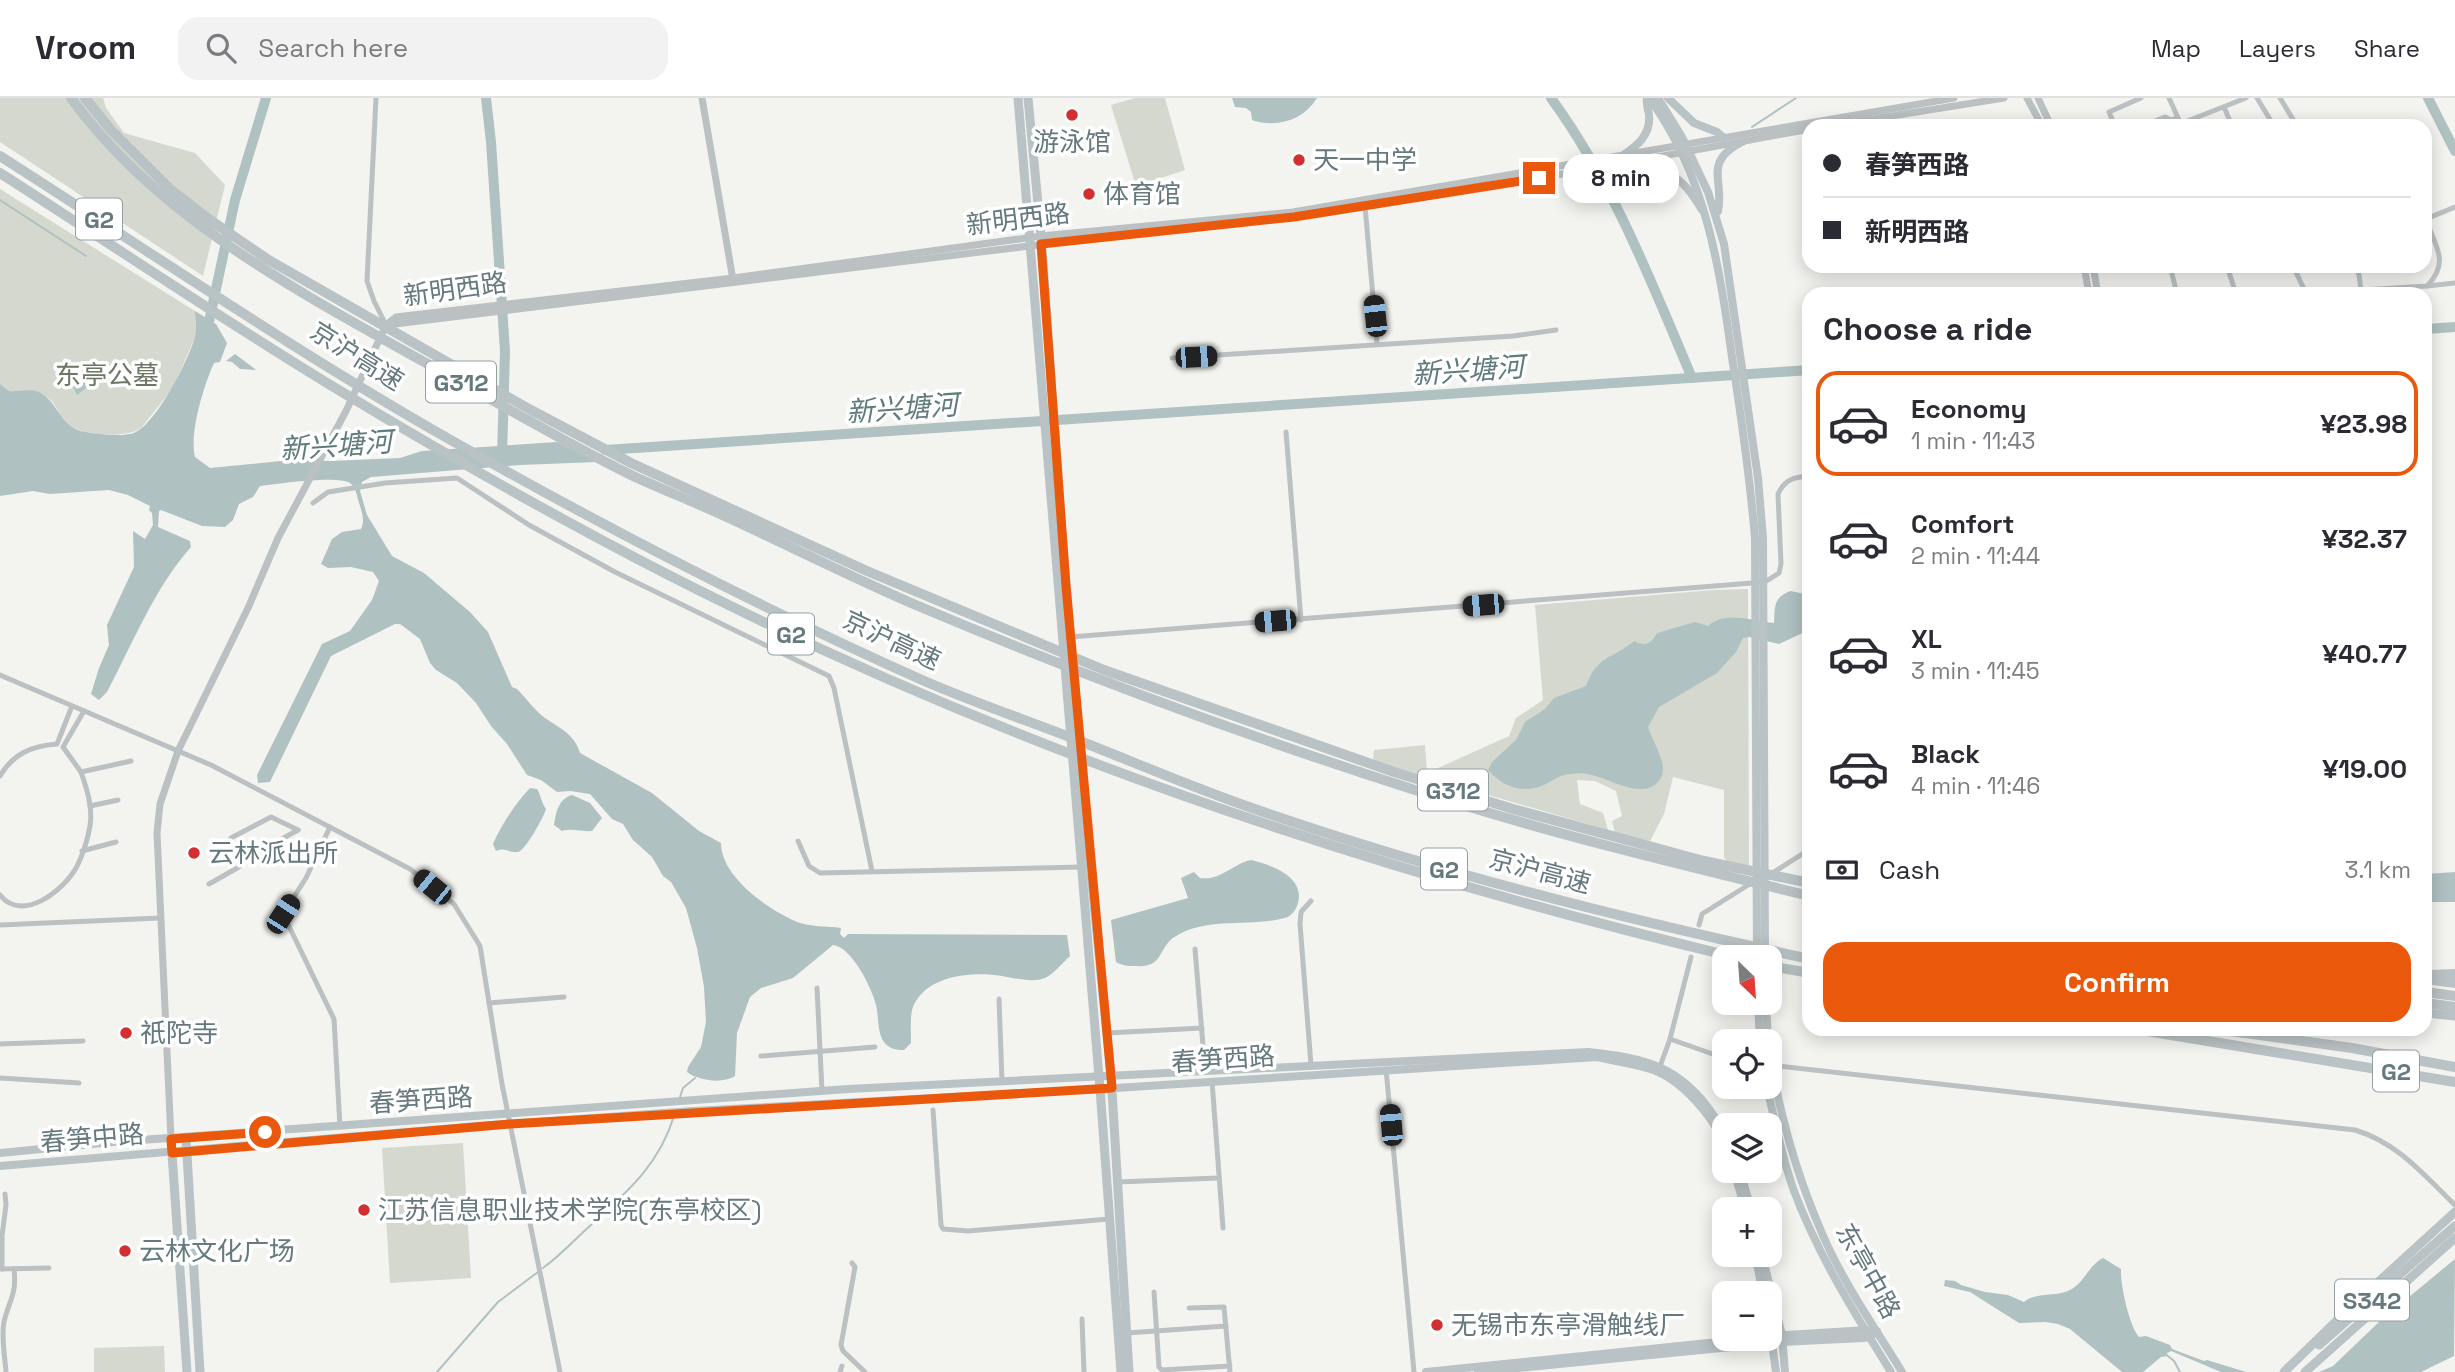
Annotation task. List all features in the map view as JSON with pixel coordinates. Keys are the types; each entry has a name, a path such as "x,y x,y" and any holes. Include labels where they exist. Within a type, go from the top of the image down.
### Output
{"highway":[{"name":"G312","path":"71,98 146,183 208,225 529,409 840,571 1105,681 1244,733 1420,792 1678,864 1802,893"},
{"name":"G312","path":"85,98 142,163 208,225"},
{"name":"京沪高速","path":"0,156 445,437 749,598 900,670 1169,778 1252,808 1432,866 1659,927 1802,957"},
{"name":"京沪高速","path":"0,173 331,385 529,501 743,612 915,692 1170,790 1414,872 1597,924 1712,952"},
{"name":"G312","path":"730,513 1104,670 1320,747 1486,801 1704,861 1802,881"},
{"path":"1782,968 1802,972"},
{"path":"2432,976 2455,974"},
{"path":"2432,978 2455,983"},
{"path":"2432,993 2455,996"},
{"path":"2432,1004 2455,1007"},
{"name":"G2","path":"2177,1036 2455,1082"},
{"name":"G2","path":"2266,1036 2455,1067"}],"main road":[{"path":"1018,98 1121,1372"},
{"path":"1028,98 1070,637 1111,1075 1129,1372"},
{"path":"1648,98 1683,148 1724,270 1758,478 1763,538 1765,945"},
{"path":"1622,156 1633,149 1646,134 1649,127 1648,98"},
{"path":"1658,98 1716,214 1750,479 1755,538 1757,945"},
{"path":"1668,98 1694,123 1717,132 1724,138"},
{"path":"1716,214 1719,208 1716,176 1721,160 1734,146 1744,141"},
{"path":"1638,160 1642,165 1668,173 1681,182 1689,190 1709,224"},
{"path":"2432,1014 2455,1016"},
{"name":"春笋西路","path":"186,1150 693,1111 1100,1089 1588,1052 1629,1057 1659,1069 1690,1088 1712,1113"},
{"name":"春笋西路","path":"171,1139 822,1091 1311,1065 1386,1066"},
{"name":"春笋西路","path":"1659,1069 1712,1119"},
{"path":"876,1088 876,1101"},
{"name":"东亭中路","path":"1770,1099 1794,1191 1817,1243 1870,1332 1902,1372"},
{"name":"东亭中路","path":"1779,1099 1785,1132 1804,1188 1825,1239 1891,1372"},
{"path":"186,1138 200,1372"},
{"path":"171,1139 187,1372"},
{"name":"春笋中路","path":"0,1153 171,1139"},
{"name":"春笋中路","path":"0,1166 186,1150"},
{"path":"2286,1372 2353,1305 2455,1212"},
{"name":"S342","path":"2286,1372 2455,1226"},
{"name":"S342","path":"2305,1372 2455,1238"},
{"path":"1782,1338 1870,1332"},
{"path":"1426,1372 1712,1343"},
{"path":"1478,1372 1537,1369 1712,1346"},
{"path":"1776,1351 1776,1372"},
{"path":"1779,1351 1785,1372"}],"street":[{"path":"171,1139 157,833 160,804 178,751 303,488 346,411 386,325 367,281 376,98"},
{"path":"702,98 733,281"},
{"name":"新明西路","path":"1833,119 1954,98"},
{"path":"1873,119 2004,98"},
{"path":"2027,98 2038,119"},
{"path":"2038,98 2048,119"},
{"path":"2113,119 2109,111 2141,98"},
{"path":"2189,119 2246,98"},
{"path":"2257,98 2270,119"},
{"path":"2280,98 2293,119"},
{"path":"2172,99 2179,119"},
{"path":"2224,107 2229,119"},
{"name":"新明西路","path":"1041,240 1280,219 1609,162 1638,160 1724,138 1802,124"},
{"name":"新明西路","path":"1609,162 1622,156 1744,141 1802,130"},
{"name":"新明西路","path":"386,325 1041,240 1293,212 1579,168"},
{"path":"1365,206 1377,343"},
{"path":"2432,217 2455,207"},
{"path":"2427,286 2439,270 2441,260 2432,236"},
{"path":"2410,287 2455,283"},
{"path":"1171,358 1513,336 1556,330"},
{"path":"1286,432 1301,620"},
{"path":"1070,637 1765,582 1779,573 1781,564 1778,494 1789,479 1802,477"},
{"path":"313,503 328,492 385,483 457,478 529,526 615,572 829,676 834,688 872,871"},
{"path":"0,676 211,765 410,869 453,904 480,946 508,1114 561,1372"},
{"path":"0,776 8,763 22,751 57,744 72,706"},
{"path":"0,895 16,906 29,906 47,897 75,870 90,826 90,806 81,772 63,747 84,711"},
{"path":"81,772 131,761"},
{"path":"90,806 118,800"},
{"path":"209,884 239,867 247,858 298,831 271,817 231,838"},
{"path":"331,827 306,878 283,914 334,1019 340,1127"},
{"path":"798,841 809,866 815,871 1082,867"},
{"path":"82,852 116,842"},
{"path":"1699,925 1702,914 1802,854"},
{"path":"1311,901 1301,912 1300,924 1311,1065"},
{"path":"0,925 160,918"},
{"path":"1195,949 1205,1070"},
{"path":"1659,1069 1670,1039 1691,957"},
{"path":"817,988 822,1091"},
{"path":"489,1003 564,997"},
{"path":"999,999 1002,1081"},
{"path":"1107,1033 1202,1028"},
{"path":"1670,1039 1712,1054"},
{"path":"0,1044 83,1041"},
{"path":"761,1056 875,1047"},
{"path":"1386,1066 1414,1372"},
{"path":"1782,1066 2355,1130 2377,1136 2393,1147 2455,1205"},
{"path":"0,1078 79,1083"},
{"path":"1212,1081 1223,1228"},
{"path":"933,1110 943,1229 968,1231 1110,1219"},
{"path":"1118,1182 1218,1178"},
{"path":"5,1194 1,1269 49,1268"},
{"path":"852,1263 855,1267 841,1345 843,1351 865,1372"},
{"path":"6,1372 4,1322 13,1299 16,1283 14,1269"},
{"path":"1154,1292 1159,1367 1162,1370 1230,1369 1224,1307 1189,1308"},
{"path":"1083,1319 1084,1372"},
{"path":"1127,1333 1226,1326"}],"green space":[{"path":"0,98 103,98 106,108 124,133 195,153 225,185 203,276 0,142"},
{"path":"1135,98 1165,98 1185,170 1136,186 1111,105"},
{"name":"东亭公墓","path":"0,189 195,311 196,335 173,388 141,428 114,435 82,431 66,423 53,403 42,394 9,391 0,384"},
{"path":"1748,589 1749,867 1727,862 1724,857 1724,790 1673,777 1664,814 1650,841 1615,833 1612,821 1622,816 1616,791 1595,781 1577,780 1580,804 1603,813 1608,830 1373,761 1374,750 1425,745 1427,773 1509,736 1516,718 1543,700 1535,605"},
{"path":"463,1143 471,1278 390,1283 382,1148"},
{"path":"164,1346 165,1372 94,1372 94,1348"}],"shaded area":[{"path":"1232,98 1317,98 1297,117 1270,123 1252,120 1251,112 1246,108 1235,107"},
{"path":"195,311 216,324 227,343 220,362 214,363 210,372 194,435 195,457 210,468 291,460 400,458 422,451 557,442 597,462 520,465 371,477 362,482 360,491 367,515 392,556 424,573 470,612 488,632 512,687 541,715 571,737 580,753 652,793 699,831 721,843 729,868 748,891 761,901 797,922 841,928 840,934 844,938 848,934 1067,935 1070,956 1045,978 1023,980 990,975 963,975 926,989 912,1010 911,1043 901,1050 890,1048 884,1042 879,1029 876,1005 865,979 847,952 833,945 793,978 761,988 750,997 737,1033 735,1076 724,1080 711,1080 698,1078 687,1072 701,1047 706,1022 704,987 686,908 671,882 663,876 652,857 633,840 623,824 612,819 590,794 557,792 541,780 527,775 476,703 457,683 436,670 430,663 420,639 400,624 395,624 331,656 270,782 258,783 257,775 322,644 350,631 372,600 379,581 373,572 351,567 328,568 321,564 332,539 342,532 361,529 362,526 362,513 355,489 350,483 343,481 307,481 260,486 253,497 239,504 233,520 225,527 202,526 159,511 158,527 190,541 191,547 155,598 107,692 99,700 91,694 109,645 107,625 134,567 133,531 145,539 153,525 150,506 128,495 109,490 50,494 33,491 0,496 0,384 9,391 33,390 43,394 66,422 78,430 98,434 131,434 154,415 179,374 195,337"},
{"path":"235,354 256,370 240,369 232,362 226,361"},
{"path":"93,370 97,370 99,378 77,395 73,387"},
{"path":"1791,591 1802,593 1802,633 1779,644 1743,638 1736,652 1717,673 1659,707 1648,727 1663,770 1660,780 1651,787 1635,789 1579,773 1563,775 1538,787 1522,789 1507,785 1488,770 1493,761 1516,740 1525,722 1545,709 1554,698 1586,686 1595,668 1634,641 1647,643 1657,633 1695,622 1708,626 1723,618 1774,623 1775,607 1785,593"},
{"path":"530,788 537,789 546,809 538,826 518,852 496,851 493,844 500,829"},
{"path":"572,795 590,803 602,818 592,831 562,831 554,825 561,803"},
{"path":"1251,860 1285,873 1296,886 1298,903 1288,917 1202,926 1176,936 1152,964 1130,966 1116,962 1111,920 1188,898 1181,878 1194,872 1200,878 1214,877"},
{"path":"2455,872 2455,902 2432,902 2432,874"},
{"path":"2103,1258 2121,1269 2126,1304 2139,1337 2146,1336 2204,1361 2246,1372 2221,1372 2171,1351 2167,1353 2168,1356 2161,1357 2143,1372 2122,1372 2070,1329 2045,1322 2019,1323 1970,1292 1944,1286 1945,1280 1955,1281 2024,1302 2072,1289"},
{"path":"2455,1259 2454,1356 2421,1372 2319,1372 2333,1366 2380,1321"}],"waterway":[{"path":"207,331 235,200 266,98"},
{"path":"486,98 505,351 502,457"},
{"path":"1551,98 1573,130 1612,198 1646,269 1692,378"},
{"path":"1752,127 1796,98"},
{"path":"2428,98 2455,151"},
{"path":"0,200 86,256"},
{"name":"新兴塘河","path":"2432,329 2455,327"},
{"name":"新兴塘河","path":"605,450 1802,371"},
{"path":"680,1097 683,1088 695,1078"},
{"path":"543,1268 641,1176 660,1149 674,1116"},
{"path":"437,1372 498,1302 538,1272"},
{"path":"2168,1356 2180,1372"}],"place":[{"name":"游泳馆","path":"1072,115"},
{"name":"天一中学","path":"1299,160"},
{"name":"体育馆","path":"1089,194"},
{"name":"云林派出所","path":"194,853"},
{"name":"祇陀寺","path":"126,1033"},
{"name":"江苏信息职业技术学院(东亭校区)","path":"364,1210"},
{"name":"云林文化广场","path":"125,1251"},
{"name":"无锡市东亭滑触线厂","path":"1437,1325"}],"route":[{"path":"265,1132 171,1139 172,1153 510,1124 1112,1088 1066,586 1041,244 1294,217 1539,178"}]}
